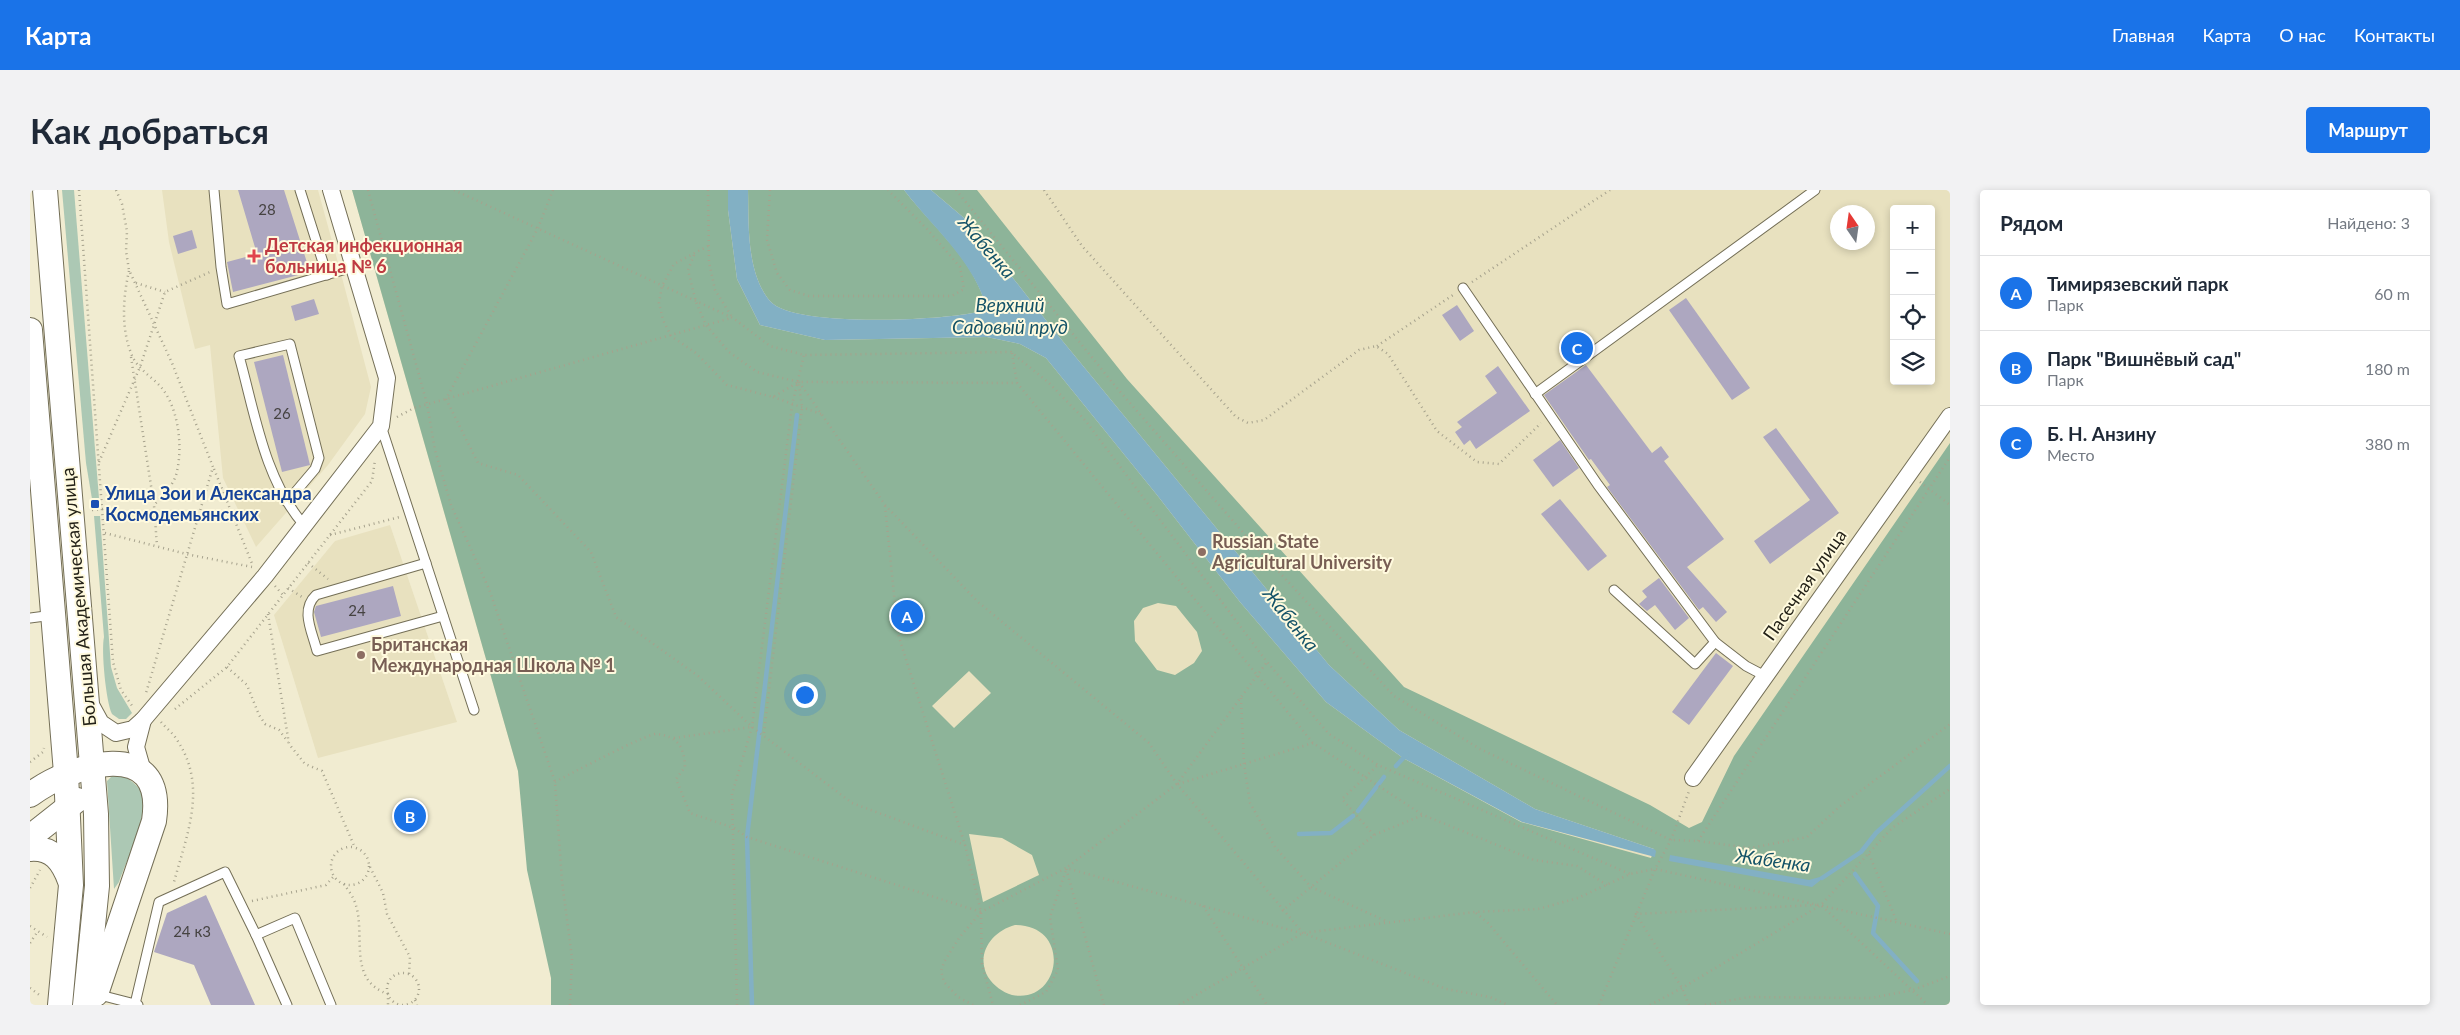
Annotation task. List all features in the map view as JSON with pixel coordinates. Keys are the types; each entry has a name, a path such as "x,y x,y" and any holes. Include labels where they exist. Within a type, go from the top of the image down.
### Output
{"main road":[{"name":"Большая Академическая улица","path":"45,190 93,774 97,886 91,1001"},
{"name":"Большая Академическая улица","path":"30,330 66,773 71,885 51,1001"},
{"path":"30,837 68,809 93,774 114,763 125,765 144,776 150,782 156,799 154,821 91,1001"},
{"path":"30,796 45,784 66,773 93,774"},
{"path":"36,857 47,851 56,856 64,867 71,885"}],"street":[{"path":"86,694 97,717 109,730 116,733 124,732 259,572 304,524 381,426 387,378 331,190"},
{"name":"Пасечная улица","path":"1693,778 1950,416"},
{"path":"138,714 136,747 144,776"}],"lane":[{"path":"214,190 221,267 227,304 353,267"},
{"path":"300,190 327,274"},
{"path":"1535,394 1815,190"},
{"path":"1463,288 1598,485 1715,642 1746,666 1765,676"},
{"path":"287,502 315,469 319,458 290,344 239,356 272,475 290,508 304,524"},
{"path":"381,426 474,710"},
{"path":"426,563 316,595 309,602 307,614 317,651 443,616"},
{"path":"1614,590 1695,664 1715,642"},
{"path":"30,618 54,615"},
{"path":"91,1001 136,1004 159,902 225,872 287,1005"},
{"path":"256,935 295,918 331,1005"}],"path":[{"path":"79,190 113,662 121,690 138,714"},
{"path":"116,190 122,204 127,231 126,251 129,270 155,323 213,467 259,572"},
{"path":"368,190 427,404 436,450 451,505 488,589 555,782 562,881 572,958 570,1005"},
{"path":"454,190 733,318 770,346 804,355 1012,352 1049,383 1085,420 1267,662 1329,734 1378,765 1630,874"},
{"path":"446,399 538,228 554,190"},
{"path":"708,190 709,262 715,290 733,318"},
{"path":"770,190 767,240 777,273 790,290 809,296 952,296 964,289 960,267 928,230 888,190"},
{"path":"956,190 1122,394 1254,545 1394,696 1480,749 1672,840 1698,840 1751,848 1806,837 1839,806 1950,724"},
{"path":"1044,190 1082,246 1236,417 1248,423 1264,420 1359,350 1376,346 1610,190"},
{"path":"708,246 694,256 674,264 662,286 659,303 663,320 671,336 696,353 727,385 774,397 821,414"},
{"path":"694,256 688,270 696,302 706,325 729,352 757,372 799,382 1017,384"},
{"path":"135,283 165,292 221,267"},
{"path":"129,270 124,318 154,504 156,546"},
{"path":"98,463 140,367 165,292"},
{"path":"381,426 414,408 427,404 733,318"},
{"path":"1376,346 1388,354 1437,432 1477,462 1499,464 1549,415"},
{"path":"1012,352 1017,384 1313,743 1423,815 1534,860 1578,866 1607,886"},
{"path":"737,1005 732,794 752,727 792,405 804,355"},
{"path":"131,356 162,388 175,414 179,446 177,472 166,492 154,504"},
{"path":"774,397 799,382"},
{"path":"764,734 802,408 799,382"},
{"path":"799,382 885,504 978,602 1149,743 1177,784 1282,911 1303,933"},
{"path":"446,399 478,463 518,475 591,552 616,617 698,676 752,727 764,734 852,803 965,845"},
{"path":"174,709 227,667 372,481 376,454"},
{"path":"1698,840 1950,457"},
{"path":"145,694 213,467"},
{"path":"1928,488 1950,505"},
{"path":"885,504 898,634 965,845 980,912 982,964 993,1005"},
{"path":"92,510 102,509"},
{"path":"330,535 409,514"},
{"path":"105,533 259,572"},
{"path":"308,563 341,588"},
{"path":"288,588 309,602"},
{"path":"268,614 289,744"},
{"path":"973,1005 958,997 944,982 941,971 944,962 959,938 980,912 1066,868 1177,784 1267,662"},
{"path":"227,667 247,685 259,715 265,724 279,730 305,764 322,771 355,848"},
{"path":"1241,697 1244,764 1250,802 1275,847 1311,887 1389,923"},
{"path":"167,715 160,720 177,740 192,773 194,810 170,897"},
{"path":"555,782 654,733 674,738 752,727"},
{"path":"674,738 684,751 686,767 676,779 690,813 734,828 747,837 980,912"},
{"path":"1177,784 1313,743"},
{"path":"30,762 43,752"},
{"path":"1374,834 1342,799 1378,765"},
{"path":"1599,1005 1655,868 1672,840 1693,778"},
{"path":"1650,1005 1682,988 1821,904 1892,828 1950,789"},
{"path":"1282,911 1374,834 1423,815"},
{"path":"415,1000 400,1004 391,999 388,994 376,990 367,979 360,959 355,901 344,884 334,876 331,863 333,857 342,848 355,848 365,854 383,893 387,914 410,957 409,974 418,985 415,1000 417,1005"},
{"path":"1869,853 1897,922"},
{"path":"30,888 39,875 36,857"},
{"path":"344,884 350,885 361,881 366,877 369,866"},
{"path":"1066,868 1303,933 1446,989 1490,997 1508,1005"},
{"path":"1020,1005 1046,992 1058,970 1050,917 1066,868"},
{"path":"1066,868 1104,1005"},
{"path":"1179,1005 1303,933 1475,912 1538,908 1578,898 1630,874 1655,868 1950,934"},
{"path":"241,903 326,884 334,876"},
{"path":"1202,904 1267,1005"},
{"path":"1636,914 1821,904 1928,1005"},
{"path":"1475,912 1488,923 1557,1005"},
{"path":"1636,914 1682,988 1689,1005"},
{"path":"30,926 50,940"},
{"path":"30,943 38,931"},
{"path":"388,1005 387,989 391,979 399,974 409,974"},
{"path":"1705,1005 1749,997 1871,998 1913,990 1950,976"},
{"path":"30,988 51,1001"}],"shaded area":[{"path":"162,190 318,190 371,387 365,414 328,465 256,547 223,478 210,345 195,349 169,242"},
{"name":"Russian State Agricultural University","path":"352,190 1950,190 1950,1005 551,1005 551,978 518,771"},
{"name":"Британская Международная Школа № 1","path":"390,525 457,722 318,758 274,615 335,541"}],"green space":[{"path":"62,190 74,190 99,498 92,499 86,463"},
{"name":"Russian State Agricultural University","path":"352,190 728,190 728,210 737,279 760,325 825,340 987,337 1020,344 1046,358 1157,495 1240,602 1326,702 1403,758 1521,822 1651,858 1654,849 1535,809 1399,730 1329,665 1056,333 970,223 931,190 977,190 1127,379 1404,687 1650,805 1689,828 1702,822 1734,756 1950,443 1950,1005 551,1005 551,978 527,870 518,771","holes":["1158,603 1176,606 1197,632 1202,651 1194,663 1175,675 1157,670 1135,641 1134,621 1143,608","969,671 991,693 954,728 932,706","969,834 1002,838 1032,855 1039,875 983,902","1015,925 1034,928 1046,937 1052,950 1054,964 1050,977 1041,988 1029,995 1012,995 1002,990 990,980 984,968 985,952 988,945 999,932"]},
{"path":"748,190 904,190 962,258 980,289 986,306 973,313 955,316 867,320 835,319 784,310 770,301 762,289 757,276 750,248"},
{"path":"94,516 100,516 111,667 117,688 132,713 126,719 119,719 112,714 106,688 103,653 104,637"},
{"path":"121,775 132,782 141,792 143,812 132,850 119,882 114,889 107,781 112,776"}],"water":[{"name":"Верхний Садовый пруд","path":"728,190 748,190 750,248 757,276 762,289 770,301 784,310 807,315 835,319 867,320 955,316 975,312 986,306 980,289 962,259 904,190 931,190 970,223 1056,333 1329,665 1399,730 1535,809 1654,849 1656,851 1655,857 1522,822 1403,758 1326,702 1240,602 1157,495 1046,358 1020,344 987,337 825,340 760,325 737,279 728,210"},
{"path":"1670,855 1809,880 1827,875 1812,887 1669,861"}],"building":[{"path":"238,190 284,190 310,272 233,292 227,262 257,254"},
{"path":"192,230 197,248 178,254 173,236"},
{"path":"1686,298 1750,388 1732,400 1669,310"},
{"path":"314,299 319,314 295,321 291,306"},
{"path":"1457,305 1474,331 1460,341 1442,315"},
{"path":"283,355 310,465 282,472 254,362"},
{"path":"1586,365 1652,453 1661,446 1669,457 1664,461 1724,539 1687,567 1727,612 1716,622 1703,607 1699,610 1607,487 1610,485 1591,459 1589,460 1544,395"},
{"path":"1498,366 1530,411 1476,449 1470,440 1464,445 1455,432 1462,427 1457,422 1497,393 1485,376"},
{"path":"1776,428 1839,513 1770,564 1754,541 1810,500 1763,437"},
{"path":"1560,440 1579,468 1553,487 1533,460"},
{"path":"1560,499 1607,556 1588,571 1541,514"},
{"path":"1659,578 1689,618 1675,630 1655,605 1647,611 1639,604 1647,597 1642,591"},
{"path":"393,586 401,616 321,637 314,612 316,606"},
{"path":"1716,653 1733,666 1689,725 1672,712"},
{"path":"206,895 255,1005 211,1005 194,965 154,952 167,913"}],"waterway":[{"path":"752,1005 747,837 797,415"},
{"path":"1396,766 1407,754"},
{"name":"Жабенка","path":"1822,878 1861,852 1876,833 1950,766"},
{"path":"1358,811 1384,777"},
{"path":"1299,834 1331,833 1353,816"},
{"path":"1855,874 1878,906 1873,933 1917,981"}],"place":[{"name":"Детская инфекционная больница № 6","path":"254,256"},
{"name":"Б. Н. Анзину","path":"1577,348"},
{"name":"Улица Зои и Александра Космодемьянских","path":"95,504"},
{"name":"Russian State Agricultural University","path":"1202,552"},
{"name":"Тимирязевский парк","path":"907,616"},
{"name":"Британская Международная Школа № 1","path":"361,655"},
{"name":"Парк \"Вишнёвый сад\"","path":"410,816"}]}
